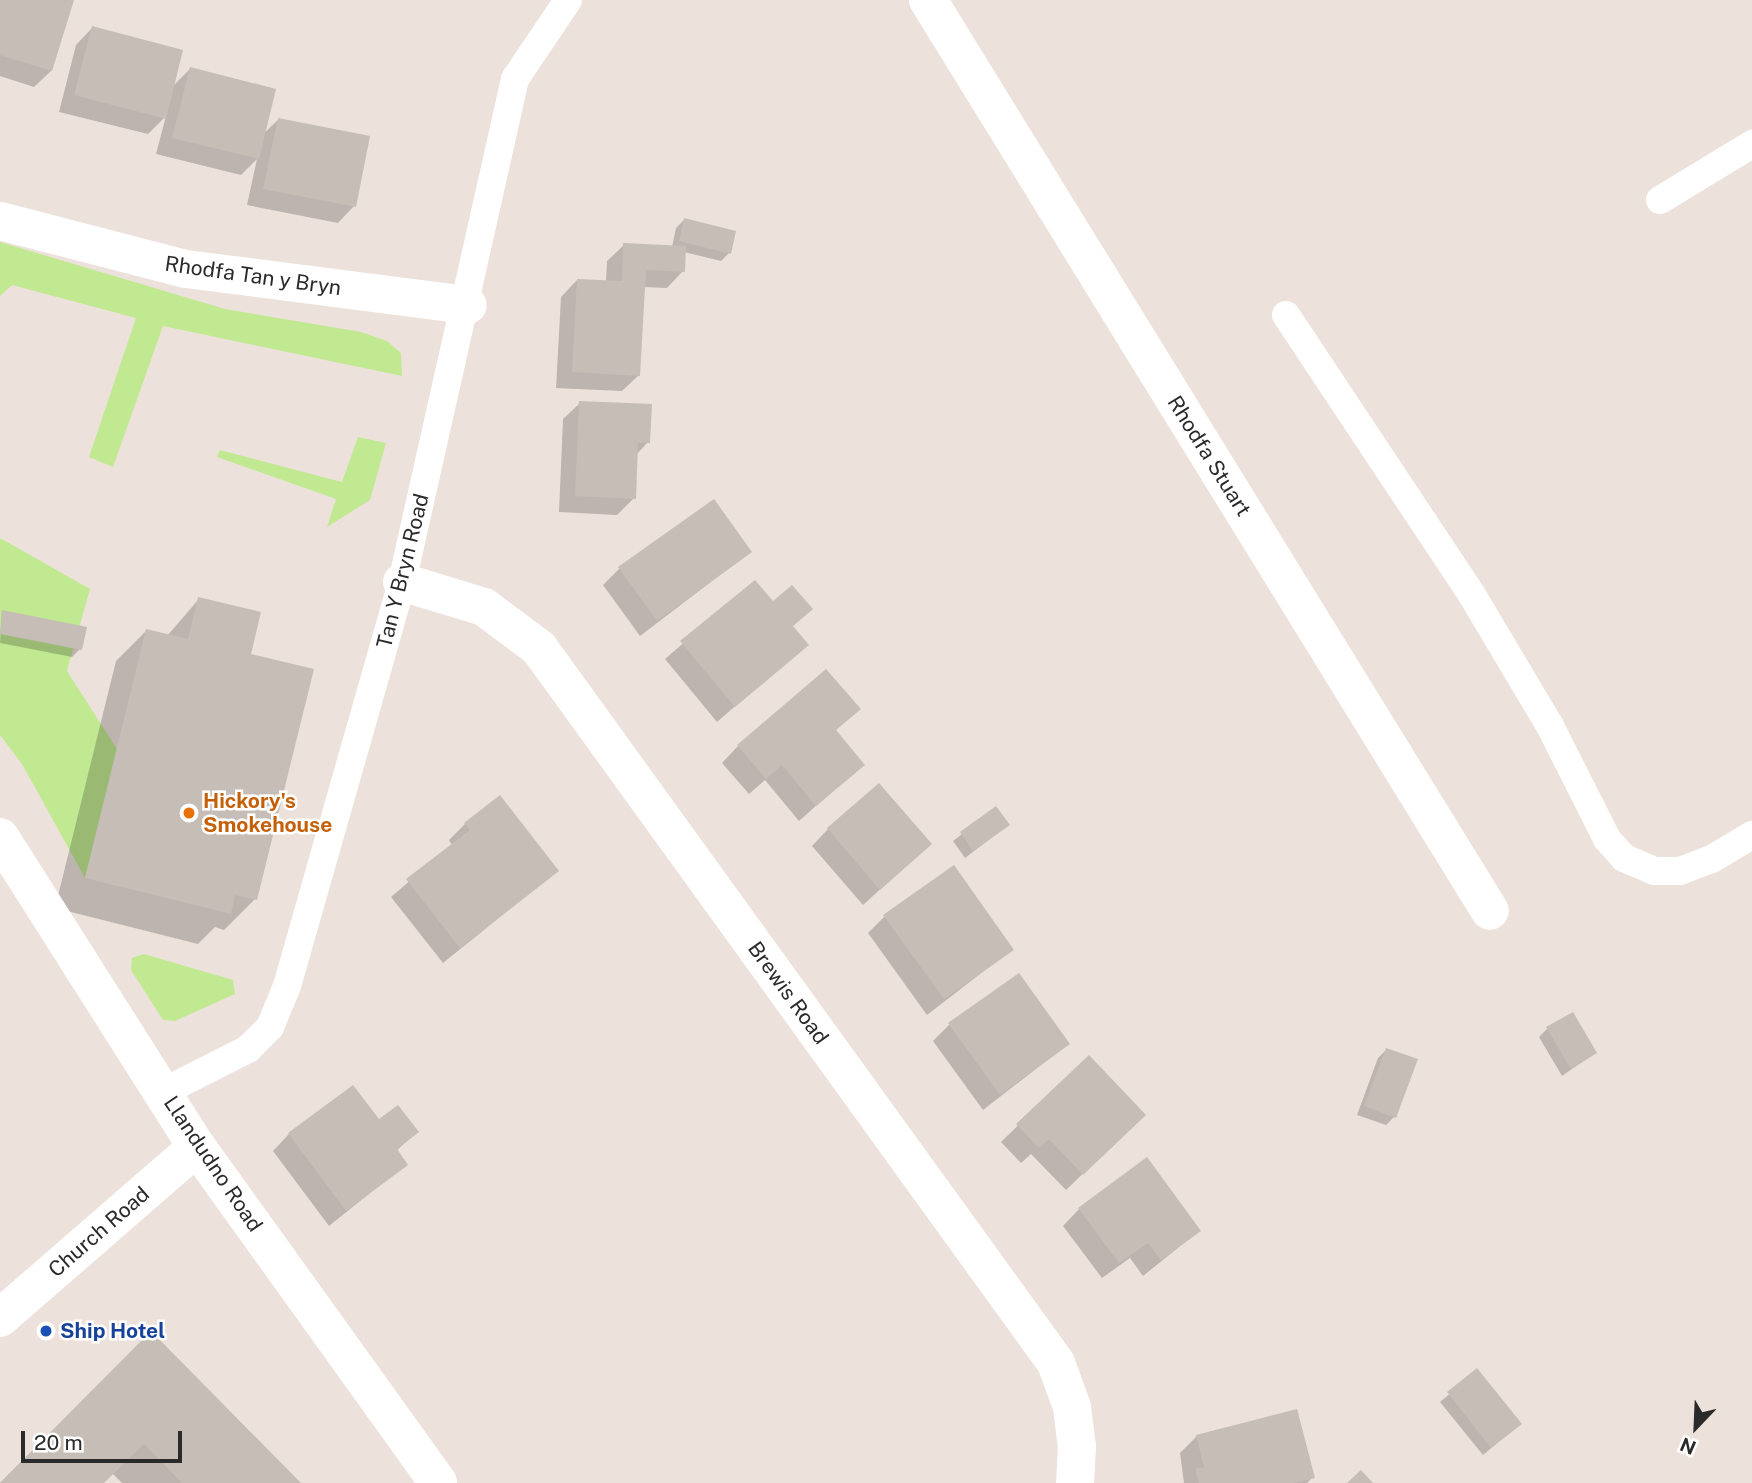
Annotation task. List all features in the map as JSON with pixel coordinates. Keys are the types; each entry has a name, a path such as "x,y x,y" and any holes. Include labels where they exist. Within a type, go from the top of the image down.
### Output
{"street":[{"name":"Rhodfa Stuart","path":"928,0 1490,911"},
{"name":"Rhodfa Tan y Bryn","path":"0,221 186,269 468,305"},
{"name":"Brewis Road","path":"402,582 484,607 539,648 1056,1363 1072,1407 1077,1446 1075,1483"},
{"name":"Llandudno Road","path":"0,837 165,1091 197,1147 438,1483"},
{"name":"Church Road","path":"0,1318 197,1147"}],"lane":[{"name":"Tan Y Bryn Road","path":"165,1091 247,1049 270,1027 295,959 402,582 468,305 515,79 568,0"},
{"path":"1660,200 1752,144"},
{"path":"1286,315 1472,595 1549,724 1607,839 1624,858 1654,871 1680,871 1713,859 1752,835"}],"green space":[{"path":"0,242 225,309 361,332 387,341 401,353 402,376 163,326 113,467 89,457 136,318 12,285 0,296"},
{"path":"358,437 386,443 370,500 327,527 336,499 217,457 220,450 342,482"},
{"path":"0,538 90,589 67,671 117,749 85,878 22,764 0,735"},
{"path":"144,954 233,980 235,994 175,1021 163,1020 131,970 132,958"}],"building":[{"path":"0,0 74,0 52,71 0,55"},
{"path":"92,26 183,50 166,119 74,95"},
{"path":"190,67 276,89 259,159 172,138"},
{"path":"278,118 370,136 356,207 263,189"},
{"path":"684,218 736,231 731,254 679,241"},
{"path":"623,243 686,246 685,272 646,270 640,376 572,372 577,279 622,281"},
{"path":"579,401 652,404 650,443 638,443 636,499 575,496"},
{"path":"714,499 752,552 657,621 618,567"},
{"path":"755,580 773,601 792,585 813,609 793,626 809,645 735,707 680,641"},
{"name":"Hickory's Smokehouse","path":"198,597 261,612 251,654 314,669 257,900 235,895 231,914 85,878 146,629 188,639"},
{"path":"2,610 87,627 82,650 0,634"},
{"path":"826,669 861,709 836,730 865,765 816,806 782,765 766,779 737,745"},
{"path":"879,783 932,844 880,890 827,828"},
{"path":"500,795 559,871 460,948 406,879 470,830 464,823"},
{"path":"996,806 1010,825 973,851 960,832"},
{"path":"954,865 1014,950 944,999 883,915"},
{"path":"1019,973 1070,1044 1000,1095 948,1023"},
{"path":"1573,1012 1597,1053 1571,1069 1546,1027"},
{"path":"1386,1048 1418,1059 1396,1118 1364,1106"},
{"path":"1089,1055 1146,1115 1083,1175 1049,1139 1039,1148 1016,1124"},
{"path":"353,1085 379,1119 398,1105 419,1132 397,1149 408,1165 346,1211 288,1133"},
{"path":"1147,1157 1201,1231 1161,1260 1148,1243 1119,1263 1078,1208"},
{"path":"151,1331 301,1483 182,1483 144,1444 104,1483 0,1483"},
{"path":"1477,1368 1522,1424 1491,1448 1447,1392"},
{"path":"1297,1409 1315,1478 1295,1483 1199,1483 1195,1469 1204,1467 1196,1435"},
{"path":"1361,1470 1373,1483 1347,1483"}],"place":[{"name":"Hickory's Smokehouse","path":"189,813"},
{"name":"Ship Hotel","path":"46,1331"}]}
